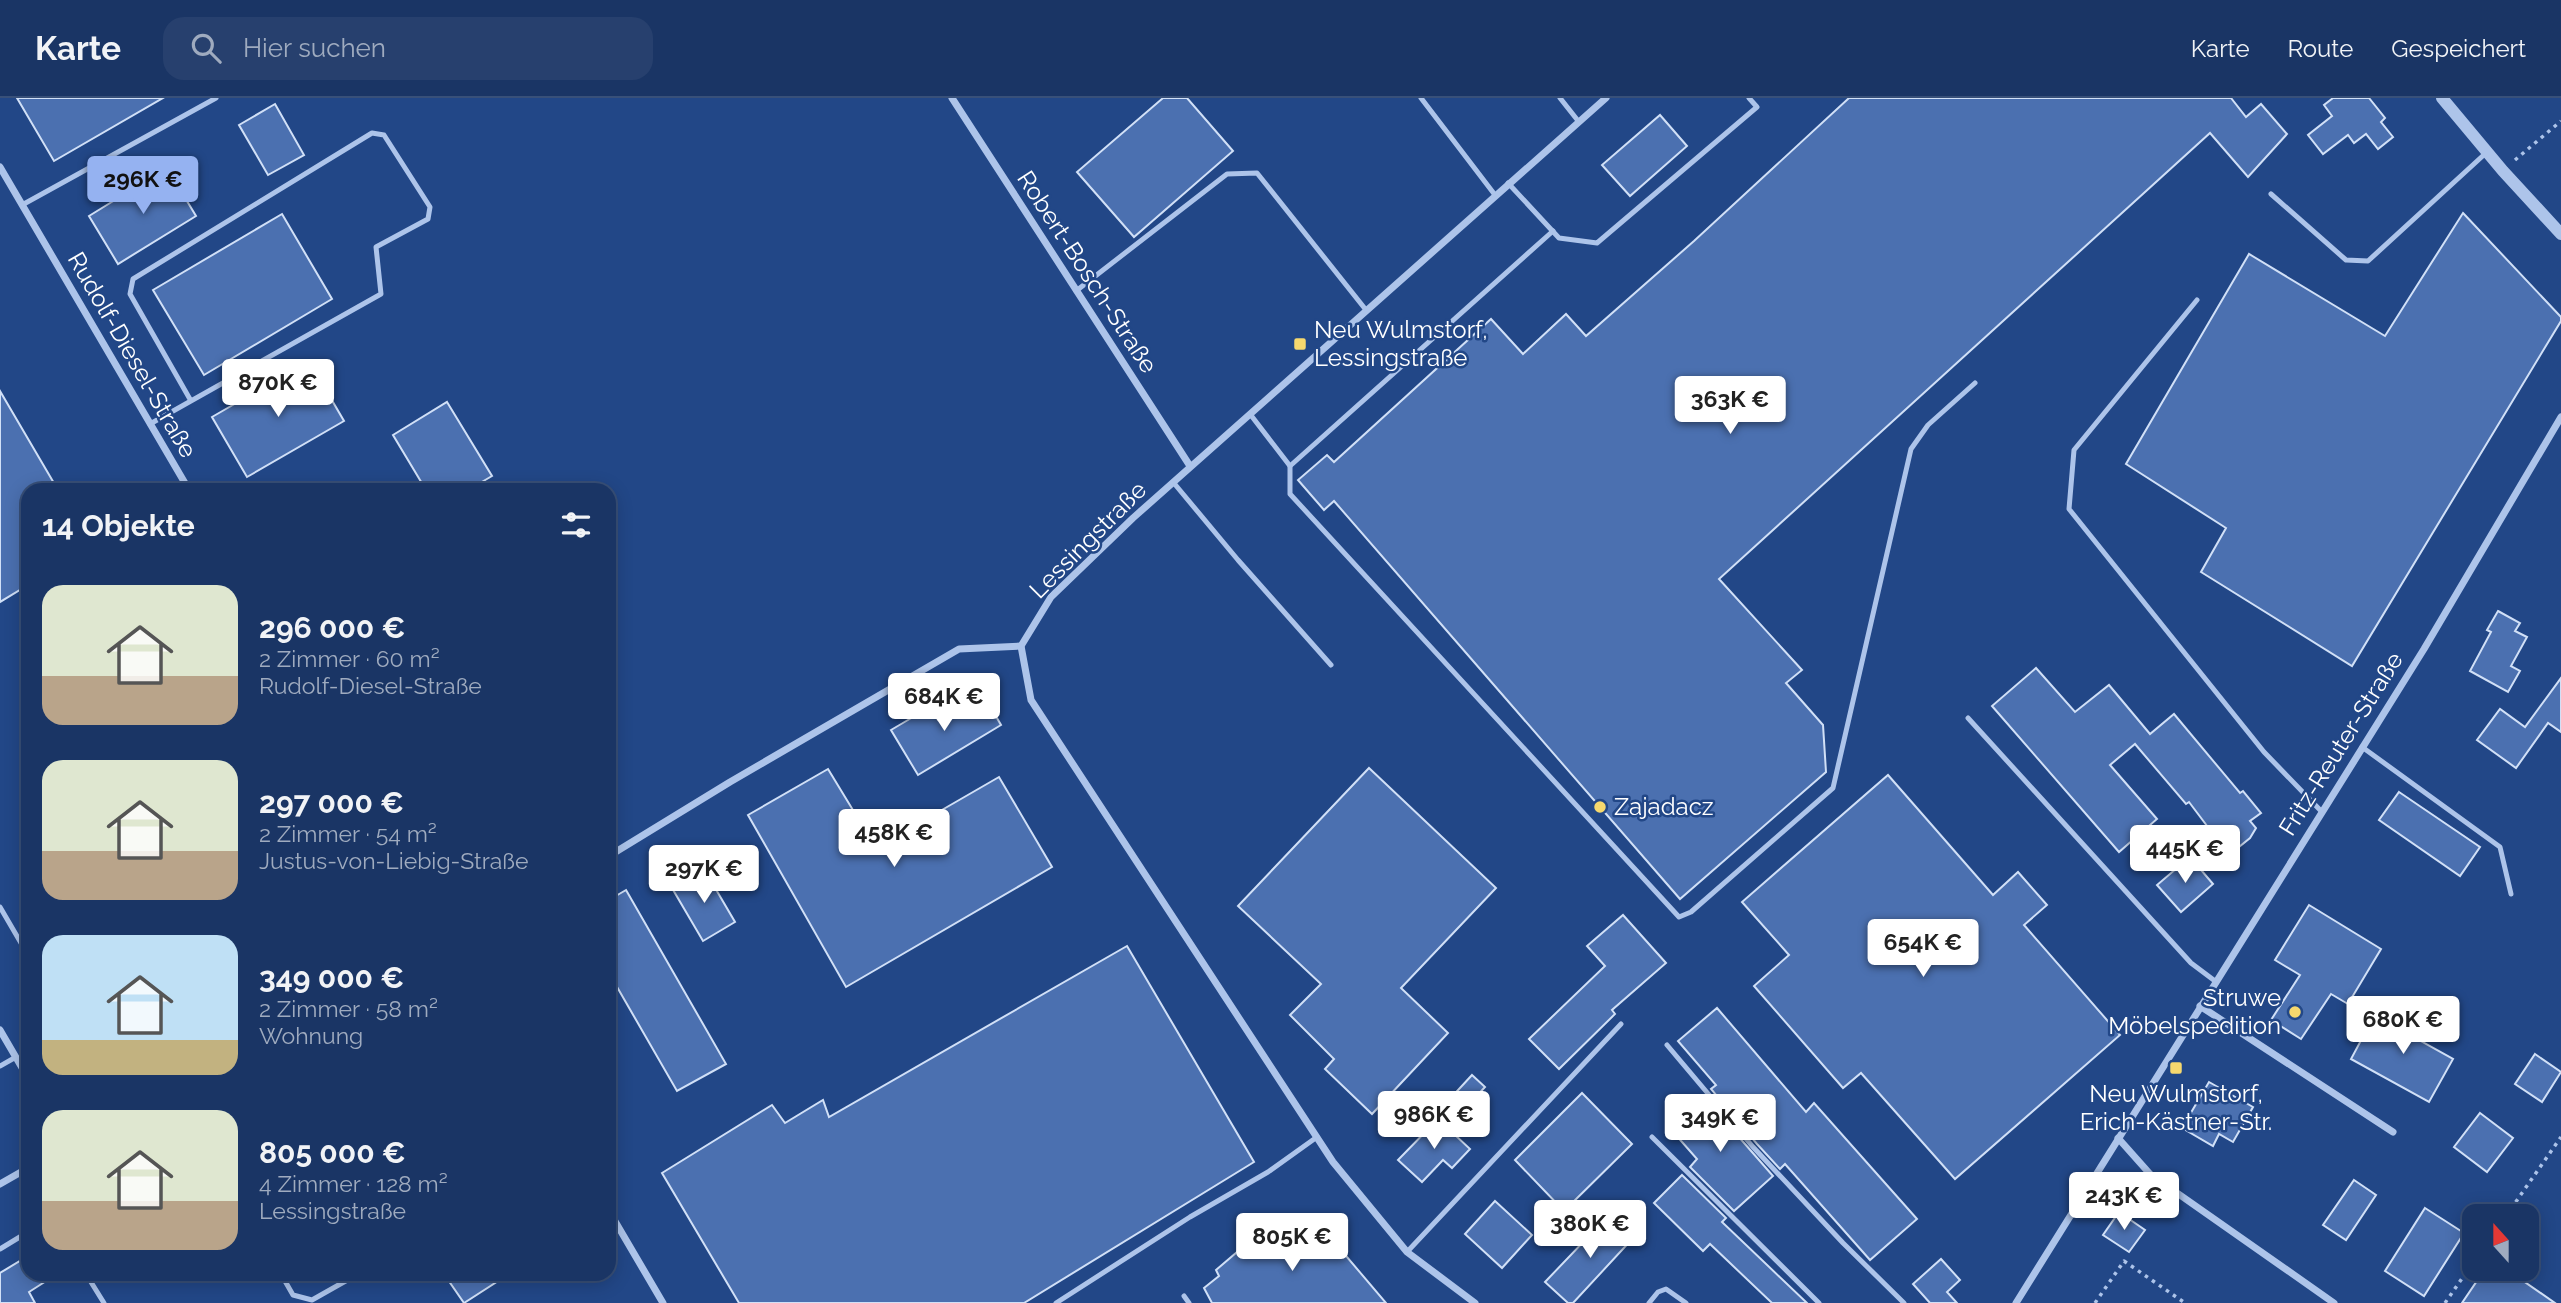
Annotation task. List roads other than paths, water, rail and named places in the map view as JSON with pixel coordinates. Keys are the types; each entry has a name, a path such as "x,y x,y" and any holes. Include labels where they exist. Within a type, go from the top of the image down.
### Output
{"street":[{"name":"Robert-Bosch-Straße","path":"952,98 1190,466"},
{"name":"Lessingstraße","path":"1021,646 1051,597 1172,482 1606,98"},
{"path":"2442,98 2503,171 2561,234"},
{"name":"Rudolf-Diesel-Straße","path":"0,167 185,483"},
{"name":"Fritz-Reuter-Straße","path":"2016,1303 2424,649 2561,417"},
{"path":"616,852 959,649 1021,646 1031,700 1334,1162 1407,1252 1475,1303"},
{"path":"2200,1006 2393,1132"},
{"path":"0,1030 21,1066"},
{"path":"2118,1139 2150,1174 2333,1303"},
{"path":"0,1184 21,1172"},
{"path":"616,1223 663,1303"}],"lane":[{"path":"22,205 216,98"},
{"path":"1421,98 1495,195"},
{"path":"1560,98 1578,122"},
{"path":"1508,183 1559,238 1597,243 1757,107 1749,98"},
{"path":"150,424 191,401 381,294 376,247 428,219 430,208 384,135 372,133 133,279 130,293 191,401"},
{"path":"2271,194 2346,260 2368,261 2487,152"},
{"path":"1076,291 1227,174 1257,173 1366,310"},
{"path":"1290,466 1552,231"},
{"path":"2197,300 2074,450 2069,509 2264,752 2322,811"},
{"path":"1250,414 1290,466 1290,494 1679,917 1690,912 1833,788 1911,449 1928,425 1975,383"},
{"path":"1172,482 1331,665"},
{"path":"1968,718 2191,963 2215,981"},
{"path":"2362,747 2500,847 2511,894"},
{"path":"0,907 21,943"},
{"path":"1407,1252 1621,1024"},
{"path":"1667,1045 1753,1147 1843,1243 1904,1303"},
{"path":"0,1066 16,1057"},
{"path":"1056,1303 1189,1217 1268,1172 1317,1137"},
{"path":"1652,1137 1819,1303"},
{"path":"0,1249 21,1236"},
{"path":"90,1281 104,1303"},
{"path":"285,1281 293,1295 312,1300 346,1281"},
{"path":"1649,1303 1658,1292 1666,1289 1686,1303"},
{"path":"1184,1296 1189,1303"}],"place":[{"name":"Neu Wulmstorf, Lessingstraße","path":"1300,344"},
{"name":"Zajadacz","path":"1600,807"},
{"name":"Struwe Möbelspedition","path":"2295,1012"},
{"name":"Neu Wulmstorf, Erich-Kästner-Str.","path":"2176,1068"}]}
